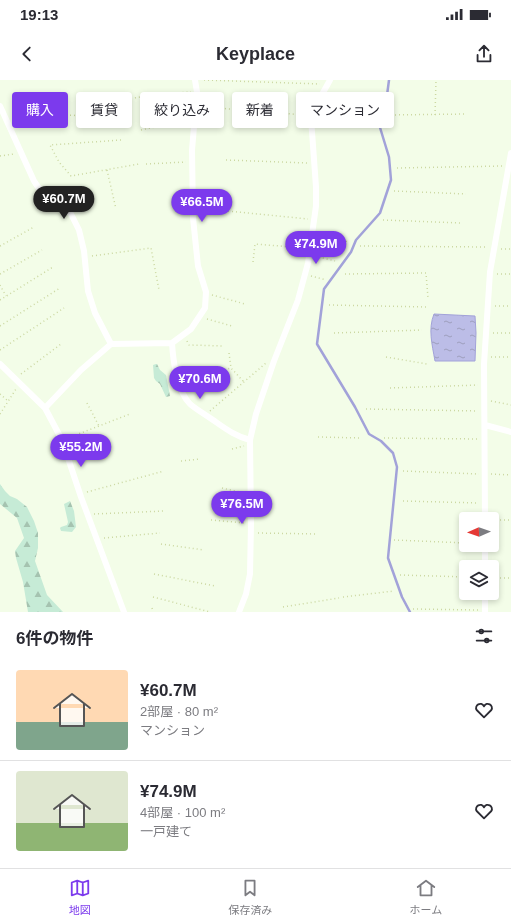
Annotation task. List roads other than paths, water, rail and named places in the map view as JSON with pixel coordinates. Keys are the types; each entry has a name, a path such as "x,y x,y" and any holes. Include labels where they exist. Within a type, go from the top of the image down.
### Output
{"street":[{"path":"45,408 81,370 111,344 172,343 190,329 205,308 206,292 198,266 192,218 192,150 197,92 195,80"},
{"path":"239,612 246,594 250,574 252,523 249,442 256,414 274,361 298,300 308,263 316,206 311,118 315,106 330,80"},
{"path":"0,106 34,181 44,196 62,205 71,214 79,230 84,251 88,291 95,313 111,344"},
{"path":"485,512 484,364 490,272 511,153"},
{"path":"172,343 175,367 179,381 183,393 190,404 238,437 249,442"},
{"path":"0,364 45,408 62,440 124,612"},
{"path":"485,425 511,432"},
{"path":"485,600 485,612"}],"water":[{"path":"434,314 475,316 475,361 435,361 431,331"}],"waterway":[{"path":"389,80 386,103 379,115 378,121 389,157 391,180 380,213 356,240 351,252 324,289 317,344 355,407 369,434 381,441 393,453 397,467 388,558 402,597 410,612"}]}
